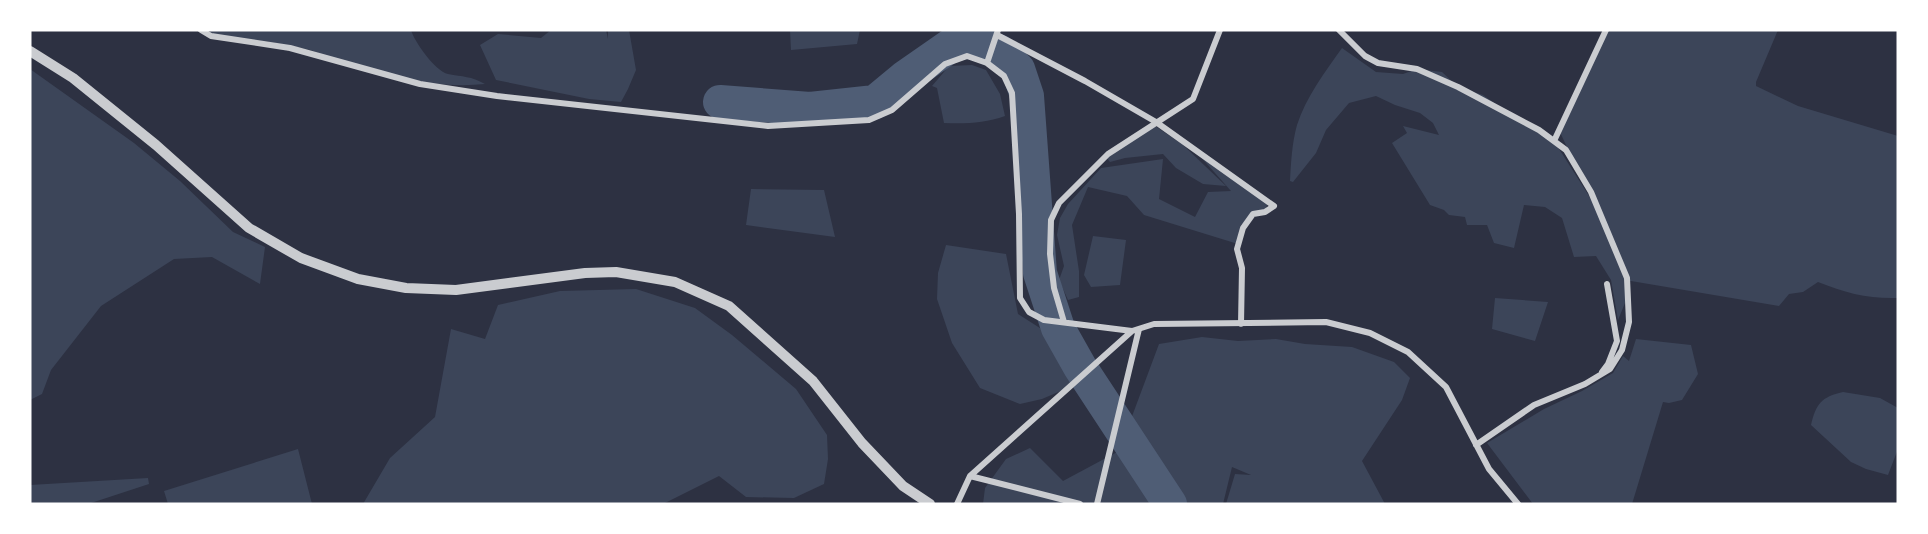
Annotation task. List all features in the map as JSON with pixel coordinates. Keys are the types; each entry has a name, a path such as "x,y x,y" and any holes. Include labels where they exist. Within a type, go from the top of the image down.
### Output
{"street":[{"path":"201,30 211,36 290,48 420,84 497,96 768,126 869,120 892,110 945,64 967,56 989,60 1004,76 1012,93 1019,214 1020,298 1029,312 1044,320 1136,330"},
{"path":"1064,322 1054,288 1050,254 1051,220 1059,203 1108,154 1193,99 1220,30"},
{"path":"1339,30 1365,56 1378,63 1417,69 1448,82 1539,130 1566,150 1591,192 1627,278 1629,322 1622,350 1610,369 1585,384 1534,405 1476,445"},
{"path":"1554,141 1606,30"},
{"path":"989,60 997,35 1156,122 1274,206 1266,212 1253,214 1243,228 1237,249 1242,268 1241,324"},
{"path":"30,51 73,78 147,138 249,228 301,258 358,279 406,288 456,290 585,273 616,272 675,282 729,306 813,381 862,443 903,486 922,502"},
{"path":"1600,375 1608,364 1617,341 1607,284"},
{"path":"957,504 970,476 1136,330 1154,324 1326,322 1370,333 1408,352 1446,387 1489,469 1518,504"},
{"path":"1097,504 1122,401 1136,330"},
{"path":"970,476 1080,504"}],"shaded area":[{"path":"210,30 411,30 426,55 443,72 471,78 485,84 449,85 394,77 340,62 310,50 273,42 209,35"},
{"path":"551,30 606,30 608,39 608,30 629,30 636,70 621,102 589,99 496,80 480,45 498,34 541,38"},
{"path":"790,30 860,30 857,44 791,50"},
{"path":"1608,30 1778,30 1756,86 1798,106 1898,136 1898,298 1857,294 1818,282 1803,292 1789,294 1779,306 1631,281 1625,282 1625,303 1618,320 1611,280 1596,256 1574,257 1562,218 1545,207 1524,205 1514,248 1494,243 1487,225 1467,225 1465,217 1449,215 1444,210 1430,205 1392,143 1407,133 1403,126 1439,135 1433,123 1420,113 1376,96 1349,103 1326,130 1316,153 1293,182 1290,181 1297,125 1316,85 1342,48 1376,72 1403,74 1417,69 1442,72 1458,87 1483,95 1554,141 1591,199 1559,130"},
{"path":"972,65 986,70 1000,94 1005,116 975,122 944,123 937,88 932,86 949,66"},
{"path":"30,69 134,143 180,181 233,232 265,247 260,284 212,257 174,259 101,306 51,370 42,394 30,400"},
{"path":"1155,126 1182,144 1226,186 1203,184 1176,168 1163,154 1110,162 1105,156"},
{"path":"1199,155 1268,201 1265,212 1255,214 1241,225 1238,244 1144,215 1127,196 1088,187 1072,225 1079,271 1079,297 1068,300 1059,280 1064,266 1057,235 1060,218 1068,204 1101,168 1163,159 1159,199 1195,217 1208,192 1231,191"},
{"path":"751,189 824,190 835,237 746,225"},
{"path":"1093,236 1126,240 1120,285 1091,287 1084,275"},
{"path":"946,245 1006,254 1018,314 1054,337 1071,374 1070,387 1042,399 1020,404 980,388 952,343 937,299 938,273"},
{"path":"636,289 695,308 732,335 796,389 827,435 828,459 824,484 794,498 746,497 719,476 663,504 363,504 390,458 435,417 451,329 485,339 498,305 560,291"},
{"path":"1495,298 1548,302 1535,341 1492,329"},
{"path":"1202,337 1238,341 1276,339 1305,344 1352,347 1394,362 1410,378 1402,400 1362,461 1385,504 1226,504 1235,474 1251,475 1232,467 1223,504 983,504 985,488 1006,459 1030,448 1063,481 1119,451 1164,480 1146,452 1131,419 1159,344"},
{"path":"1636,339 1691,345 1698,374 1682,400 1663,402 1632,504 1533,504 1487,443 1544,409 1613,373 1623,356 1629,361"},
{"path":"1843,392 1880,398 1898,408 1898,449 1888,475 1851,462 1811,425 1821,402 1829,396"},
{"path":"298,449 312,504 168,504 164,491"},
{"path":"148,478 149,484 88,504 30,504 30,485"}],"waterway":[{"path":"720,102 810,109 875,102 904,78 950,46 972,40 1000,52 1018,69 1027,96 1040,273 1058,328 1080,367 1170,504"}]}
